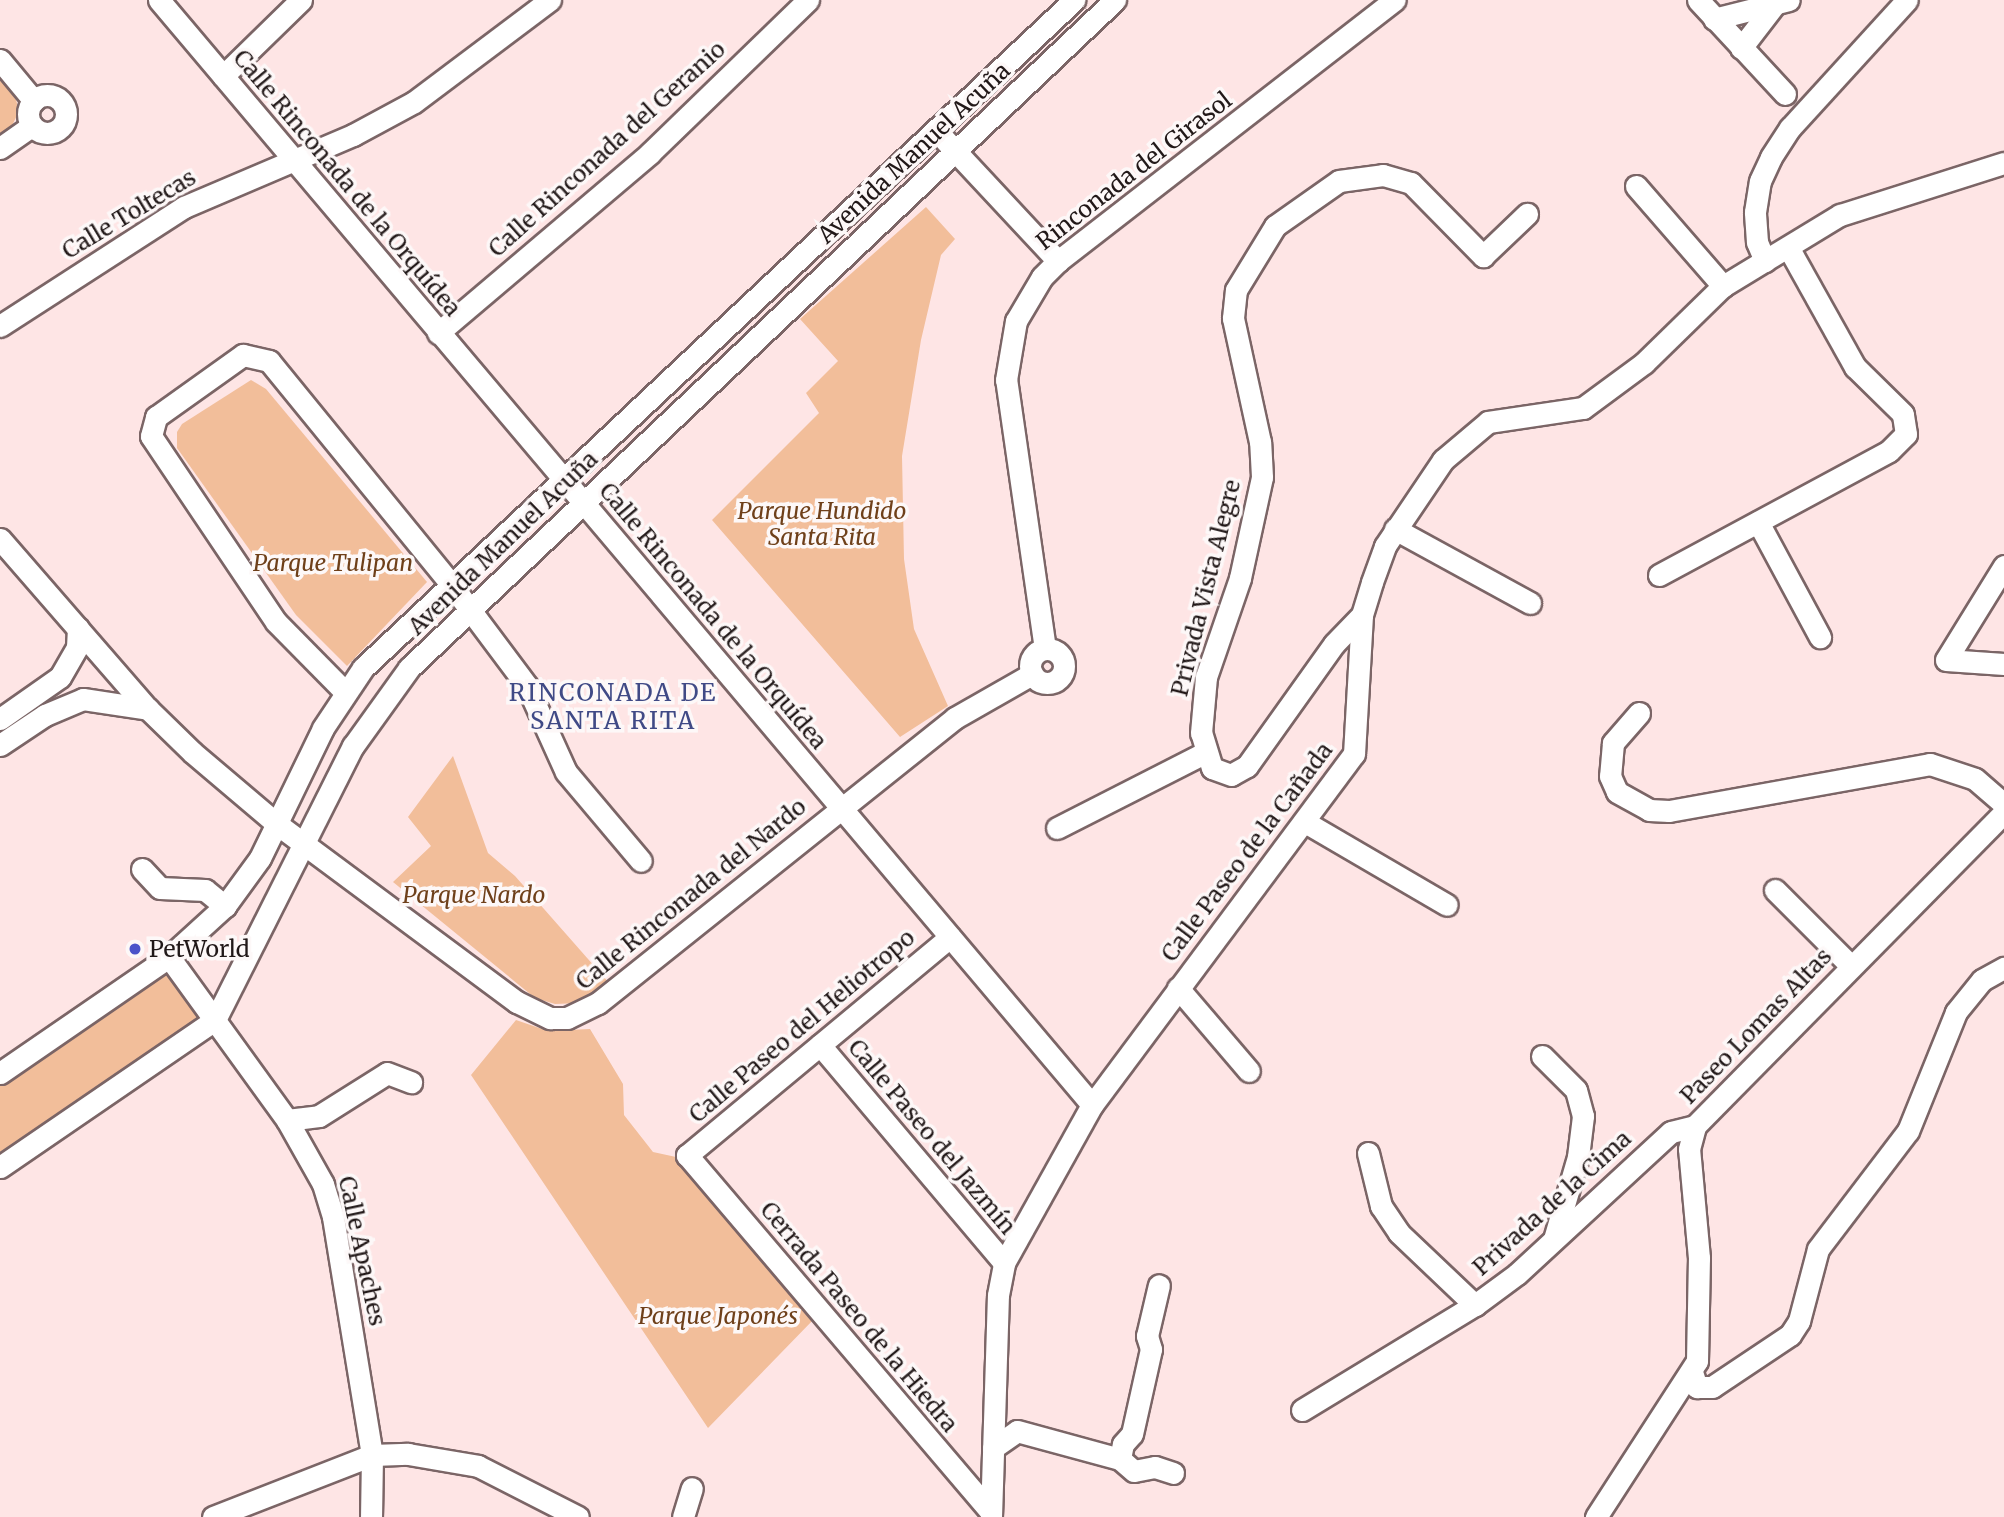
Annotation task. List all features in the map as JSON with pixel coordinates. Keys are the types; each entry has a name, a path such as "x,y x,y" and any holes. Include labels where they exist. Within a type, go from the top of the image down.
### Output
{"street":[{"name":"Calle Rinconada de la Orquídea","path":"159,0 1092,1105"},
{"path":"223,76 301,0"},
{"name":"Calle Toltecas","path":"0,326 184,206 293,160 414,102 550,0"},
{"name":"Calle Rinconada del Geranio","path":"438,332 650,153 808,0"},
{"name":"Avenida Manuel Acuña","path":"0,1073 169,957 225,906 249,875 345,692 370,661 450,583 564,481 1074,0"},
{"name":"Avenida Manuel Acuña","path":"0,1167 215,1020 371,715 409,668 1115,0"},
{"name":"Rinconada del Girasol","path":"1032,674 1049,683 1064,669 1063,659 1045,649 1006,380 1016,321 1042,277 1058,261 1395,0"},
{"path":"1698,0 1785,94"},
{"path":"1714,19 1782,2"},
{"path":"1741,48 1782,2"},
{"path":"1765,261 1757,242 1755,212 1760,181 1771,156 1790,128 1895,4"},
{"path":"0,60 34,101"},
{"path":"42,96 59,100 65,116 56,131 48,133 32,126 28,113 34,101 42,96"},
{"path":"0,148 32,126"},
{"path":"937,131 1058,261"},
{"name":"Calle Paseo de la Cañada","path":"991,1515 998,1295 1004,1264 1092,1105 1354,754 1362,615 1395,528 1443,460 1467,436 1488,422 1583,408 1644,363 1723,286 1854,209 2004,163"},
{"name":"Privada Vista Alegre","path":"1203,753 1201,710 1206,677 1240,579 1262,477 1260,442 1233,305 1236,290 1263,240 1285,216 1324,189 1359,176 1383,175 1420,189 1483,256 1527,214"},
{"path":"1636,186 1723,286"},
{"path":"1659,575 1889,451 1906,434 1903,414 1855,367 1788,247"},
{"path":"345,692 290,640 261,602 152,440 156,416 243,355 269,361 450,583 527,686 566,772 641,861"},
{"path":"1758,522 1820,638"},
{"path":"1395,528 1530,603"},
{"name":"Calle Rinconada del Nardo","path":"0,539 148,709 277,824 517,1002 542,1016 567,1018 598,1003 955,718 1032,674"},
{"path":"2004,566 1946,660 2004,664"},
{"path":"1057,828 1203,753 1212,768 1223,775 1247,766 1334,644 1362,615"},
{"path":"0,719 60,677 77,647 78,628"},
{"path":"0,745 45,715 83,699 148,709"},
{"path":"1639,713 1613,743 1610,776 1617,792 1649,810 1669,811 1930,764 1975,779 2004,804"},
{"name":"Paseo Lomas Altas","path":"1597,1517 1692,1372 1700,1339 1697,1223 1689,1149 1695,1126 2004,813"},
{"path":"1305,821 1447,905"},
{"path":"142,869 160,888 205,890 225,906"},
{"path":"1775,890 1851,966"},
{"name":"Calle Paseo del Heliotropo","path":"687,1155 950,937"},
{"name":"Calle Apaches","path":"169,957 287,1120 318,1169 333,1217 372,1455 371,1517"},
{"path":"1692,1372 1697,1387 1712,1387 1790,1335 1799,1321 1818,1249 1908,1131 1956,1012 1982,980 2004,968"},
{"path":"1178,988 1250,1071"},
{"name":"Calle Paseo del Jazmín","path":"820,1045 1004,1264"},
{"path":"1542,1056 1576,1090 1583,1116 1578,1157 1554,1239"},
{"path":"287,1120 319,1116 387,1073 411,1082"},
{"name":"Privada de la Cima","path":"1302,1410 1475,1305 1554,1239 1671,1132 1695,1126"},
{"path":"1368,1153 1381,1206 1399,1233 1475,1305"},
{"name":"Cerrada Paseo de la Hiedra","path":"687,1155 991,1515"},
{"path":"1121,1459 1123,1444 1132,1434 1151,1349 1147,1336 1159,1285"},
{"path":"993,1448 1017,1431 1121,1459 1135,1471 1155,1467 1173,1473"},
{"path":"213,1517 372,1455 430,1455 466,1462 578,1517"},
{"path":"683,1517 692,1488"}],"green space":[{"path":"0,76 14,92 19,111 11,128 0,136"},
{"name":"Parque Hundido Santa Rita","path":"926,207 955,239 941,255 921,340 902,456 904,559 914,629 948,706 900,737 712,520 819,413 806,393 838,361 800,319"},
{"name":"Parque Tulipan","path":"251,380 266,389 427,582 347,666 296,615 177,448 177,432 182,424"},
{"name":"Parque Nardo","path":"453,756 488,853 515,876 610,984 579,1003 555,1004 535,998 393,882 431,846 408,817"},
{"path":"167,970 203,1021 0,1158 0,1084"},
{"name":"Parque Japonés","path":"516,1020 548,1031 590,1029 623,1084 624,1115 653,1152 676,1157 814,1319 708,1428 471,1075"}],"place":[{"name":"PetWorld","path":"135,949"}],"district":[{"name":"RINCONADA DE SANTA RITA","path":"613,707"}]}
